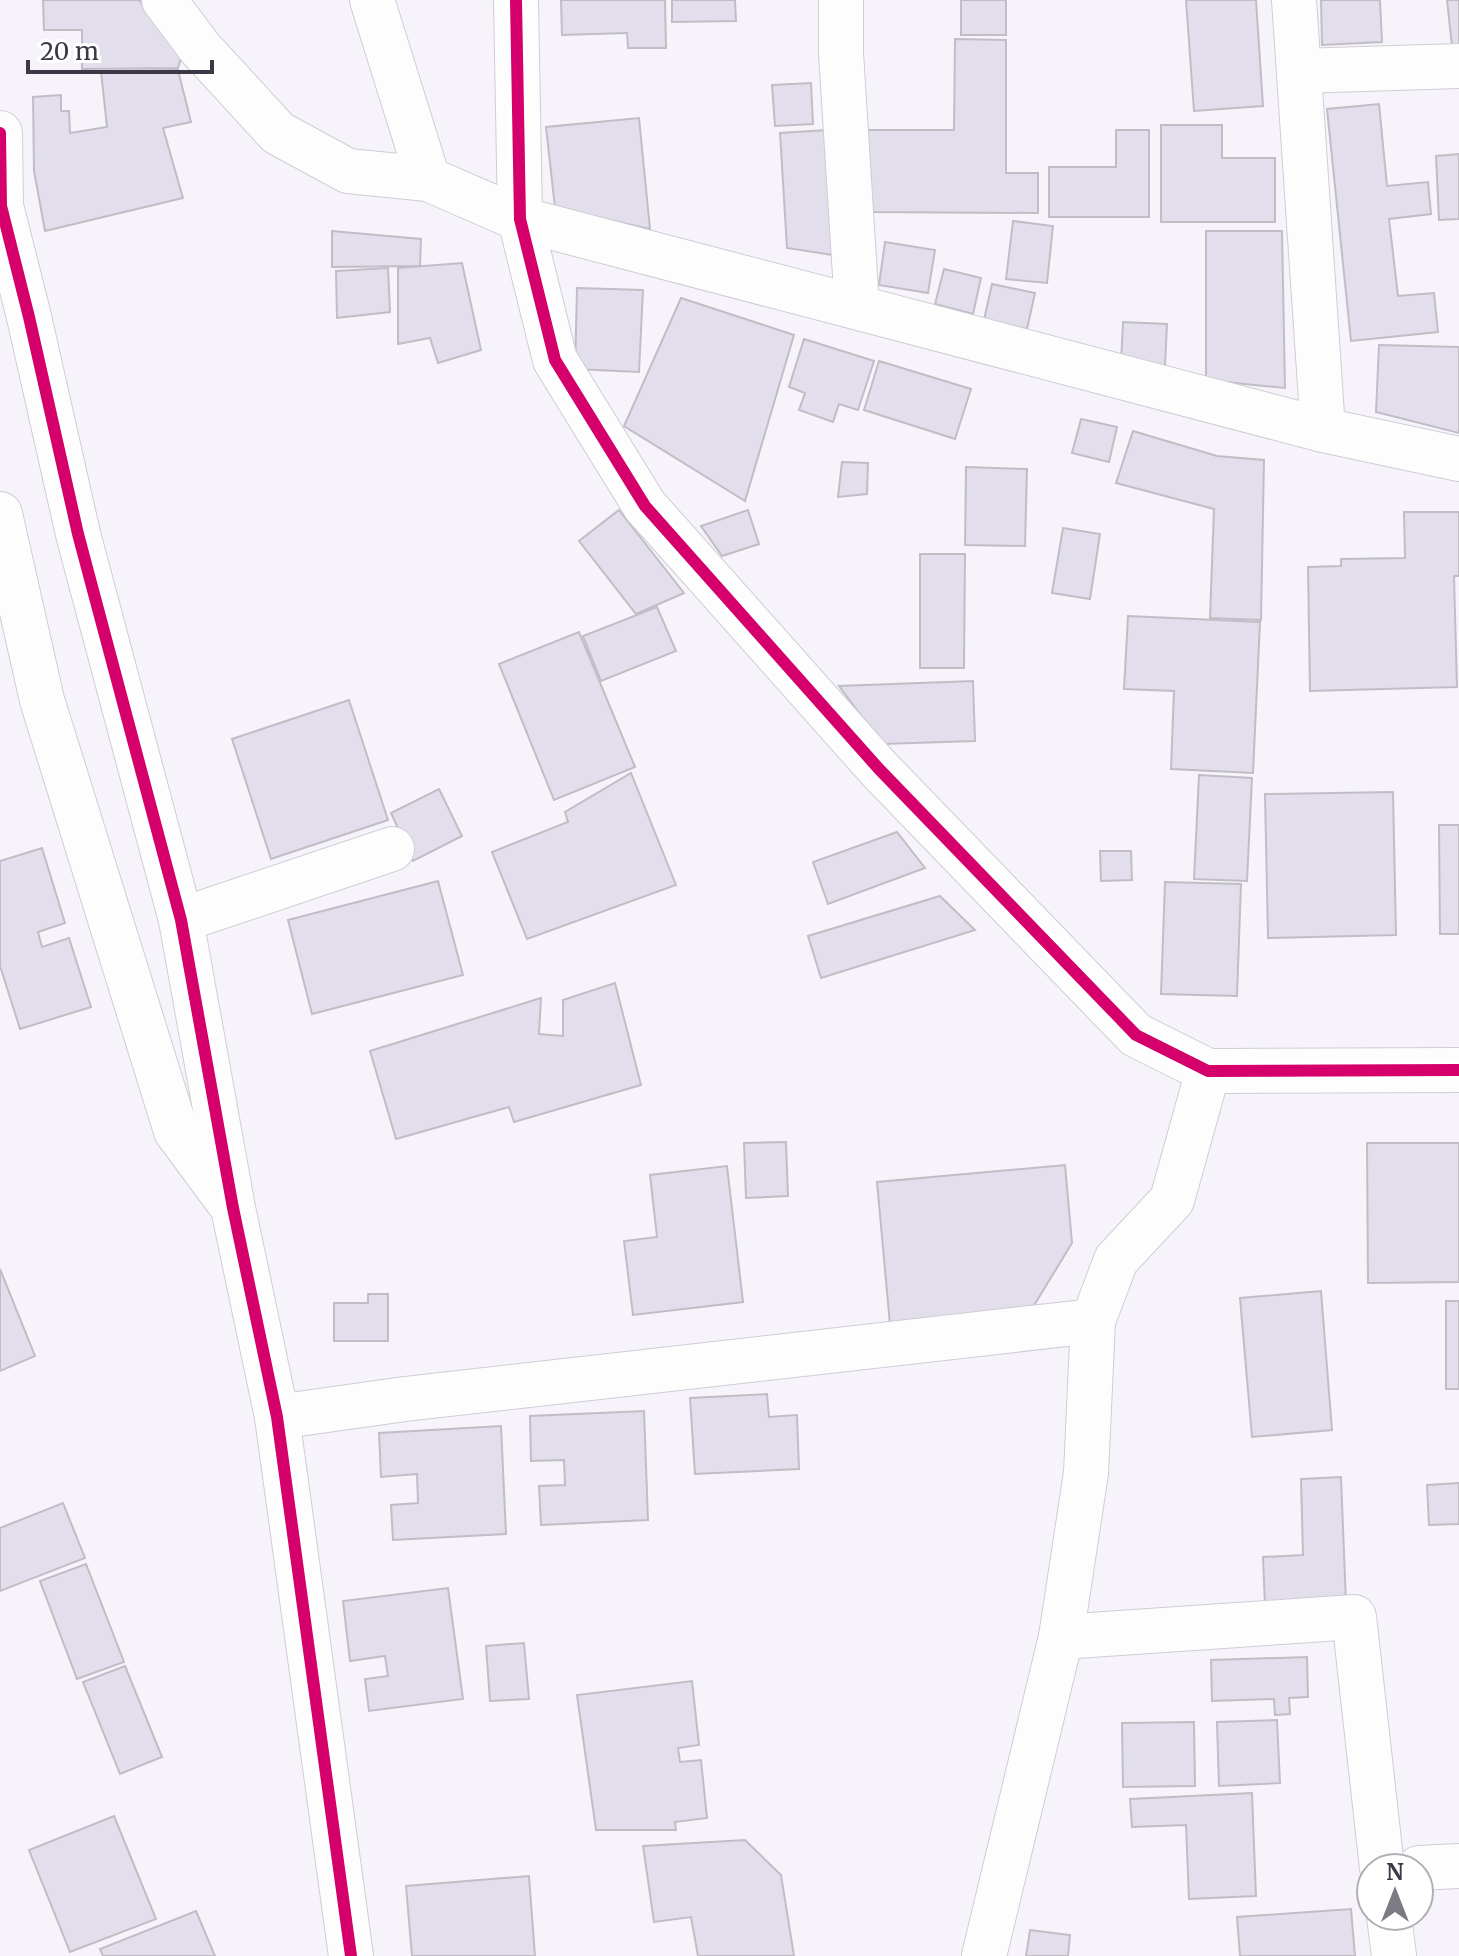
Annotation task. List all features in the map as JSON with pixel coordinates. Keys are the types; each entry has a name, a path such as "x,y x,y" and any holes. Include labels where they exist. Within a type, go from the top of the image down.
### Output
{"street":[{"path":"164,0 200,48 278,133 348,171 428,179 520,219 1323,430 1459,459"},
{"path":"372,0 428,179"},
{"path":"516,0 520,219 555,360 645,506 879,769 1136,1035 1208,1071 1459,1070"},
{"path":"841,0 841,53 857,307"},
{"path":"1294,0 1323,430"},
{"path":"1299,71 1459,66"},
{"path":"0,133 0,207 29,317 78,534 181,920 233,1208 277,1417 351,1956"},
{"path":"0,514 42,700 176,1131 233,1208"},
{"path":"181,920 392,849"},
{"path":"984,1956 1061,1637 1086,1473 1093,1321 1116,1260 1172,1200 1208,1071"},
{"path":"277,1417 405,1399 1093,1321"},
{"path":"1061,1637 1354,1617 1380,1852"},
{"path":"1435,1867 1459,1866"},
{"path":"1391,1932 1394,1956"}],"building":[{"path":"43,0 139,0 182,55 178,68 82,69 82,30 44,30"},
{"path":"561,0 665,0 666,48 628,48 627,33 562,35"},
{"path":"672,0 735,0 736,21 672,22"},
{"path":"961,0 1006,0 1006,35 961,35"},
{"path":"1186,0 1256,0 1263,106 1194,111"},
{"path":"1321,0 1380,0 1382,42 1322,45"},
{"path":"1447,0 1459,0 1459,45 1452,46"},
{"path":"955,39 1006,40 1006,173 1038,173 1038,213 865,212 865,130 954,130"},
{"path":"178,70 191,122 163,128 183,198 45,231 34,171 33,97 61,95 61,111 69,111 70,133 107,127 101,71"},
{"path":"811,83 813,124 775,126 772,85"},
{"path":"1379,104 1387,186 1428,182 1431,214 1389,219 1398,296 1434,293 1438,332 1351,341 1327,109"},
{"path":"639,118 650,229 555,208 546,127"},
{"path":"1161,125 1222,125 1222,158 1275,158 1275,222 1161,222"},
{"path":"827,130 839,256 787,248 780,133"},
{"path":"1116,130 1149,130 1149,217 1049,217 1049,167 1116,167"},
{"path":"1459,154 1459,219 1439,220 1436,156"},
{"path":"1013,221 1053,226 1047,283 1006,279"},
{"path":"332,231 421,239 420,266 332,267"},
{"path":"1206,231 1282,231 1285,388 1206,380"},
{"path":"885,242 935,250 928,293 879,285"},
{"path":"462,263 481,350 438,363 430,338 398,344 398,268"},
{"path":"388,268 390,312 337,318 336,271"},
{"path":"944,269 981,278 973,314 935,304"},
{"path":"992,284 1035,293 1027,329 984,320"},
{"path":"577,288 643,290 639,372 575,369"},
{"path":"681,298 794,335 745,501 624,426"},
{"path":"1123,322 1167,324 1165,366 1121,363"},
{"path":"804,339 874,361 858,410 839,404 833,422 799,410 805,393 789,387"},
{"path":"1379,345 1459,347 1459,433 1376,412"},
{"path":"879,361 971,389 955,439 864,410"},
{"path":"1081,419 1117,427 1109,462 1072,453"},
{"path":"1133,431 1217,456 1264,460 1261,620 1210,618 1214,509 1116,483"},
{"path":"842,462 868,463 867,494 838,497"},
{"path":"966,467 1027,469 1025,546 965,545"},
{"path":"619,510 684,593 636,614 579,541"},
{"path":"748,510 759,544 722,556 701,526"},
{"path":"1404,512 1459,512 1459,576 1454,576 1457,687 1310,691 1308,567 1341,566 1341,559 1405,558"},
{"path":"1063,528 1100,534 1090,599 1052,593"},
{"path":"920,554 965,554 964,668 920,668"},
{"path":"657,607 676,651 601,681 583,636"},
{"path":"1128,616 1260,622 1253,773 1171,769 1174,691 1124,689"},
{"path":"579,632 635,767 554,800 499,664"},
{"path":"973,681 975,741 882,744 839,686"},
{"path":"349,700 388,820 271,859 232,739"},
{"path":"631,773 676,885 527,939 492,852 568,822 565,812"},
{"path":"1199,775 1252,778 1247,881 1194,879"},
{"path":"439,789 462,836 413,861 391,813"},
{"path":"1393,792 1396,935 1268,938 1265,794"},
{"path":"1439,825 1459,825 1459,934 1440,934"},
{"path":"897,832 925,868 828,904 813,862"},
{"path":"42,848 65,923 38,932 42,947 69,938 91,1007 20,1029 0,966 0,861"},
{"path":"1100,851 1131,851 1132,880 1101,881"},
{"path":"438,881 463,975 312,1014 288,920"},
{"path":"1165,882 1241,884 1237,996 1161,994"},
{"path":"940,896 975,930 821,978 808,936"},
{"path":"615,983 641,1085 514,1122 509,1107 396,1139 370,1051 541,998 539,1034 563,1036 563,1000"},
{"path":"786,1142 788,1196 746,1198 744,1143"},
{"path":"1367,1143 1459,1143 1459,1282 1368,1283"},
{"path":"1065,1165 1072,1243 1030,1312 890,1325 877,1182"},
{"path":"727,1166 743,1302 633,1315 624,1241 657,1237 650,1175"},
{"path":"0,1269 35,1356 0,1371"},
{"path":"1321,1291 1332,1430 1252,1437 1240,1298"},
{"path":"368,1294 388,1294 388,1341 334,1341 334,1303 368,1303"},
{"path":"1446,1301 1459,1301 1459,1389 1446,1389"},
{"path":"767,1394 769,1417 797,1415 799,1469 695,1474 690,1398"},
{"path":"644,1411 648,1520 541,1525 539,1486 565,1485 564,1460 531,1461 530,1416"},
{"path":"501,1426 506,1534 393,1540 391,1505 418,1503 417,1474 381,1477 379,1433"},
{"path":"1341,1477 1346,1603 1265,1606 1263,1557 1303,1555 1301,1479"},
{"path":"1459,1483 1459,1524 1429,1525 1427,1485"},
{"path":"63,1503 85,1558 0,1591 0,1528"},
{"path":"86,1564 124,1662 77,1679 40,1581"},
{"path":"448,1588 463,1699 369,1711 365,1679 388,1676 385,1656 350,1661 343,1601"},
{"path":"524,1643 529,1699 490,1701 486,1646"},
{"path":"1307,1657 1308,1697 1289,1698 1290,1714 1275,1715 1274,1699 1212,1701 1211,1660"},
{"path":"125,1666 162,1757 120,1774 83,1682"},
{"path":"692,1681 699,1745 678,1748 680,1762 701,1760 707,1818 675,1822 676,1830 596,1830 577,1695"},
{"path":"1277,1720 1280,1783 1219,1786 1217,1722"},
{"path":"1194,1722 1195,1786 1123,1787 1122,1723"},
{"path":"1252,1793 1256,1896 1189,1899 1186,1825 1132,1827 1130,1799"},
{"path":"114,1816 156,1919 70,1952 29,1850"},
{"path":"745,1840 781,1875 794,1956 698,1956 691,1917 654,1922 643,1846"},
{"path":"529,1876 535,1956 412,1956 406,1886"},
{"path":"1351,1909 1355,1956 1240,1956 1237,1917"},
{"path":"196,1911 215,1956 103,1956 100,1949"},
{"path":"1030,1930 1070,1935 1068,1956 1026,1956"}],"cycle path":[{"path":"516,0 520,219 555,360 645,506 879,769 1136,1035 1208,1071 1459,1070"},
{"path":"0,133 1,206 78,534 181,920 233,1208 277,1417 351,1956"}]}
